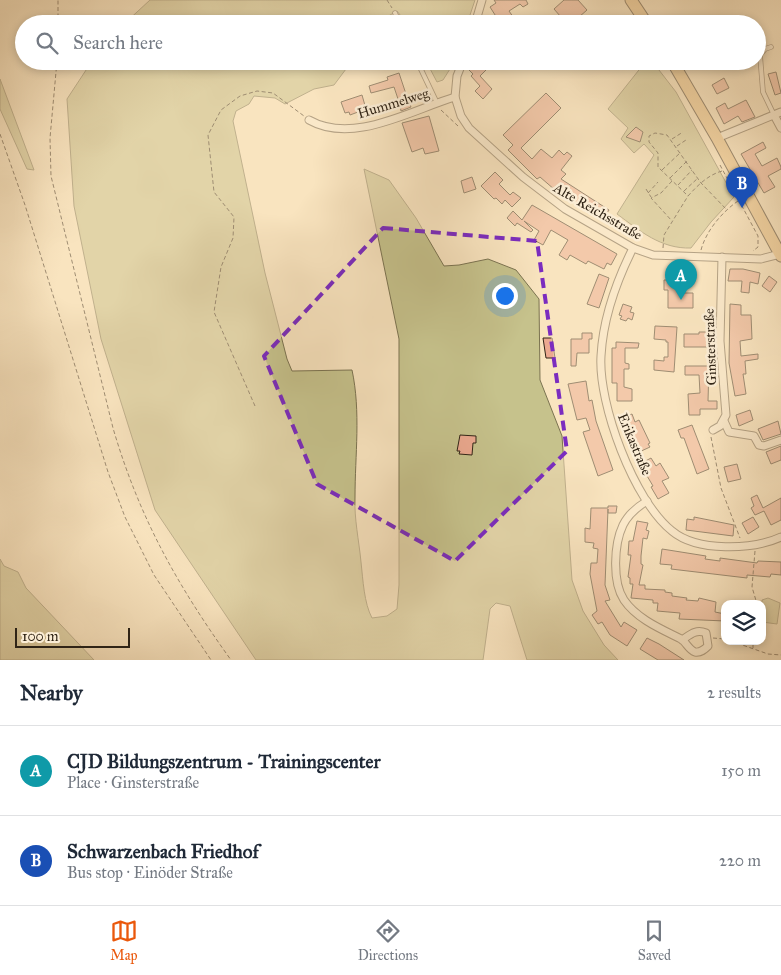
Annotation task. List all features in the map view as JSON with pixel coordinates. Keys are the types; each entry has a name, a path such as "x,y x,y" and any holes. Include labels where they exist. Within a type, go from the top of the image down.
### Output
{"main road":[{"path":"631,0 640,15"},
{"path":"677,70 717,138 746,196 780,255"}],"street":[{"path":"478,15 482,0"},
{"name":"Alte Reichsstraße","path":"459,70 455,97 461,116 469,128 545,195 565,209 633,248 662,256 768,258 780,255"},
{"name":"Hummelweg","path":"309,120 330,129 344,129 394,118 455,97"},
{"path":"717,138 778,114 781,128"},
{"name":"Erikastraße","path":"633,248 615,289 603,330 600,357 601,383 615,434 647,501 658,518 683,539 698,543 755,546 781,537"},
{"name":"Ginsterstraße","path":"722,257 720,341 726,415 724,421"},
{"path":"713,430 724,421 729,432 754,436 759,445 764,446 781,440"},
{"path":"647,501 630,514 618,536 617,574 619,590 624,600 642,618 682,640 695,652 703,651 708,646 709,639 706,633 695,631 682,640"}],"lane":[{"path":"766,49 770,47"},
{"path":"422,70 437,102"},
{"path":"761,70 763,92 778,114"}],"path":[{"path":"58,0 58,15"},
{"path":"388,0 395,13"},
{"path":"56,70 50,138 51,176 113,428 125,467 155,540 197,611 231,660"},
{"path":"255,406 214,312 221,267 234,238 234,217 214,192 208,135 221,110 240,96 257,91 273,93 309,120"},
{"path":"437,102 440,109 460,128 469,128"},
{"path":"671,140 683,132"},
{"path":"688,196 658,167 658,153 649,142 649,136 655,133 668,135 701,183 727,210"},
{"path":"0,134 25,205 108,472 122,508 154,574 211,660"},
{"path":"677,147 686,140"},
{"path":"662,171 681,152"},
{"path":"670,178 687,161"},
{"path":"662,256 664,235 688,196 714,173 732,168"},
{"path":"677,185 693,169"},
{"path":"684,192 698,178"},
{"path":"651,198 661,193 672,180"},
{"path":"648,193 658,182"},
{"path":"646,189 651,198 672,221"},
{"path":"699,256 709,232 727,210 746,196"},
{"path":"745,212 758,236 759,243 758,247 752,251 753,258"},
{"path":"713,430 710,441 721,488 743,546"},
{"path":"755,546 752,588 756,600"},
{"path":"709,639 721,638"},
{"path":"743,645 768,654 781,655"},
{"path":"768,654 768,660"}],"highlighted area":[{"path":"383,228 537,241 567,451 455,561 317,484 264,356"}],"shaded area":[{"path":"150,0 475,0 470,15 400,15 397,11 390,15 134,15"},
{"path":"86,70 345,70 334,85 314,89 285,104 275,98 254,96 249,104 236,111 233,121 265,273 287,359 292,371 352,370 357,418 355,513 364,591 369,612 372,618 387,616 397,609 399,585 399,339 364,169 389,180 416,218 444,266 488,259 516,270 539,299 540,380 562,436 572,580 583,611 604,645 618,660 527,660 510,606 496,603 490,609 483,660 256,660 155,510 101,339 74,206 67,99"},
{"path":"431,70 449,70 443,80 437,82"},
{"path":"639,70 659,70 676,92 734,197 691,248 670,246 651,238 617,214 654,155 644,144 634,153 621,139 628,128 608,109"},
{"path":"0,79 34,170 27,169 0,109"},
{"path":"0,559 4,566 18,572 26,588 94,660 0,660"},
{"path":"768,598 780,603 777,624 766,623 766,600 762,600"}],"building":[{"path":"494,0 526,0 528,4 523,7 520,4 509,11 512,15 495,15 490,7 496,3"},
{"path":"564,0 578,0 587,10 581,15 559,15 554,9"},
{"path":"469,70 486,70 480,76 492,89 483,99 475,91 480,86 471,76 473,74"},
{"path":"776,72 781,93 775,95 768,74"},
{"path":"399,73 407,97 411,95 413,100 409,102 411,107 401,111 400,105 387,109 385,103 398,99 394,87 371,93 369,86 388,80 387,77"},
{"path":"724,78 729,88 717,94 712,85"},
{"path":"546,93 561,108 521,148 532,159 541,149 552,158 559,150 564,155 567,152 572,156 561,170 566,174 561,179 609,210 603,219 555,190 540,177 537,179 508,150 513,145 503,135"},
{"path":"362,95 366,109 350,115 349,112 345,113 341,102"},
{"path":"746,100 755,117 742,122 738,116 724,124 716,108 725,103 728,109"},
{"path":"429,116 439,151 425,154 423,148 412,152 402,123"},
{"path":"636,127 643,132 640,142 626,137"},
{"path":"763,142 766,148 755,154 762,166 777,158 781,167 781,169 768,176 775,187 764,193 741,154"},
{"path":"495,172 503,180 499,184 510,195 513,192 521,198 512,207 505,200 502,204 496,198 494,199 481,186"},
{"path":"472,177 476,189 464,193 461,181"},
{"path":"532,205 617,254 611,265 607,263 604,269 588,261 586,264 570,255 567,260 559,255 568,240 551,230 543,245 534,240 539,231 524,221 533,230 531,232 517,223 515,226 507,218 513,211 522,220"},
{"path":"730,269 743,269 760,273 758,284 750,282 749,293 741,292 742,281 728,281"},
{"path":"599,274 609,278 599,308 587,304"},
{"path":"769,276 777,282 770,292 762,286"},
{"path":"664,280 683,280 683,293 693,293 693,308 668,308 668,290 664,290"},
{"path":"623,304 632,307 630,312 634,313 632,320 628,318 626,321 620,319 622,316 619,315"},
{"path":"730,304 741,305 741,315 751,315 752,339 740,341 741,356 758,354 758,359 745,361 746,374 743,374 746,394 735,396 729,363"},
{"path":"655,326 677,327 674,372 654,370 654,360 664,361 664,357 668,357 668,342 666,340 654,339"},
{"path":"699,332 708,332 708,347 684,347 684,334 699,334"},
{"path":"582,333 592,333 592,339 589,339 589,353 577,353 576,366 571,366 571,339 582,339"},
{"path":"543,338 552,338 555,358 546,358"},
{"path":"616,342 639,343 638,348 625,348 625,363 629,364 629,369 624,369 624,387 632,389 632,401 617,401 617,383 612,383 612,348 616,348"},
{"path":"685,366 709,366 708,401 717,401 717,409 700,409 700,415 689,415 688,394 700,393 699,375 685,375"},
{"path":"586,381 589,401 592,400 596,421 613,470 598,476 583,432 590,430 586,418 577,420 568,384"},
{"path":"750,410 753,420 739,426 736,415"},
{"path":"632,414 635,422 639,420 650,443 648,444 650,447 637,453 622,418"},
{"path":"778,421 781,434 763,440 758,429"},
{"path":"692,425 709,469 697,474 684,438 681,438 678,430"},
{"path":"460,435 476,436 472,455 459,454 460,451 457,451"},
{"path":"781,446 781,460 771,464 766,452"},
{"path":"651,458 656,466 660,463 669,478 662,481 669,493 658,499 640,464"},
{"path":"737,464 741,479 728,482 724,467"},
{"path":"757,495 763,508 781,498 781,520 771,525 764,511 755,515 751,508 754,506 751,498"},
{"path":"608,506 617,506 616,513 608,513 608,509 605,585 610,600 605,601 621,627 624,622 637,630 627,646 610,635 602,622 598,624 592,615 597,611 590,574 591,563 597,563 598,549 593,548 594,543 585,542 585,528 590,529 591,508 608,508"},
{"path":"694,517 734,525 733,536 686,530 687,519 694,520"},
{"path":"753,517 759,527 748,534 742,523"},
{"path":"637,521 648,523 646,530 649,531 647,539 643,538 641,564 643,565 639,585 645,585 645,589 665,590 665,592 672,593 672,596 687,598 686,600 698,601 699,598 716,602 715,612 721,613 721,621 679,619 680,613 657,611 658,603 653,603 653,600 631,598 633,584 630,584 630,578 628,577 631,555 628,555 629,541 633,541"},
{"path":"662,549 706,556 705,559 720,561 720,558 757,563 758,561 781,562 781,575 771,574 770,577 747,575 747,578 671,569 672,565 660,564"},
{"path":"647,638 684,660 658,660 640,649"}],"place":[{"name":"Schwarzenbach Friedhof","path":"742,208"},
{"name":"CJD Bildungszentrum - Trainingscenter","path":"681,300"}]}
